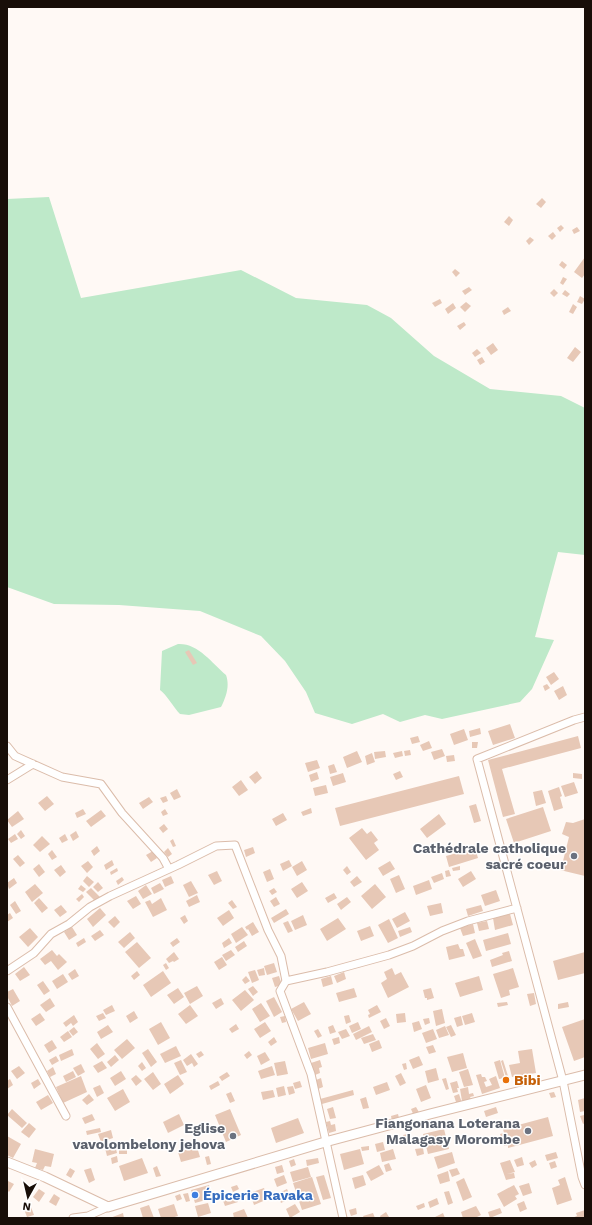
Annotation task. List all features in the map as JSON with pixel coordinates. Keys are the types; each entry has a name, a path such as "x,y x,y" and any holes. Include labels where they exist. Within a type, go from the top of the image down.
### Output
{"street":[{"path":"585,717 477,759 563,1081 582,1177 585,1185"},
{"path":"7,746 15,756 62,777 101,784 122,813 163,858 170,869"},
{"path":"7,780 33,764"},
{"path":"7,971 34,953 51,934 69,924 90,908 110,896 216,846 235,845 268,930 281,956 286,981 280,991 311,1074 343,1218"},
{"path":"286,981 327,972 388,955 413,946 442,930 517,908"},
{"path":"7,1007 66,1116"},
{"path":"73,1218 88,1216 108,1208 325,1142 585,1075"},
{"path":"7,1162 45,1177 108,1208"}],"green space":[{"path":"49,197 81,298 241,270 296,298 367,305 391,318 434,356 490,389 561,396 585,408 585,555 558,552 535,637 554,640 532,689 520,702 442,719 425,715 400,722 383,714 352,724 315,713 306,692 285,661 261,636 200,611 119,605 54,604 7,587 7,199"},
{"path":"178,644 198,650 226,675 228,683 227,691 221,707 189,715 180,714 160,690 162,651"}],"building":[{"path":"542,198 546,202 541,208 536,204"},
{"path":"509,216 513,220 509,226 504,222"},
{"path":"561,225 564,228 560,232 557,228"},
{"path":"577,227 580,231 574,234 572,230"},
{"path":"553,232 556,236 552,240 548,236"},
{"path":"530,237 534,240 529,245 526,241"},
{"path":"585,257 585,274 582,278 574,272"},
{"path":"562,261 567,265 564,269 559,265"},
{"path":"455,269 460,273 456,277 452,272"},
{"path":"563,277 567,279 563,285 560,283"},
{"path":"469,287 472,290 465,295 462,291"},
{"path":"554,289 558,293 554,297 550,293"},
{"path":"565,290 570,294 567,297 562,294"},
{"path":"580,296 585,299 582,304 577,302"},
{"path":"440,299 442,303 435,307 432,303"},
{"path":"466,302 471,306 465,312 460,307"},
{"path":"453,303 456,308 448,314 445,309"},
{"path":"573,304 577,307 573,314 569,312"},
{"path":"508,307 511,311 504,315 502,311"},
{"path":"464,322 466,325 460,330 457,326"},
{"path":"493,343 498,350 491,355 486,348"},
{"path":"575,347 581,352 573,362 567,358"},
{"path":"477,349 481,353 475,357 472,353"},
{"path":"482,357 485,362 480,365 477,360"},
{"path":"189,650 197,663 193,665 185,652"},
{"path":"554,672 559,679 551,685 546,677"},
{"path":"547,684 550,688 545,691 543,686"},
{"path":"563,686 567,695 559,700 554,691"},
{"path":"510,724 515,738 493,745 488,731"},
{"path":"480,728 481,734 470,737 469,731"},
{"path":"464,729 468,740 454,745 450,734"},
{"path":"418,736 420,742 412,744 410,738"},
{"path":"578,736 581,748 502,769 515,814 503,817 488,760"},
{"path":"429,741 432,748 423,751 420,745"},
{"path":"472,742 478,742 477,748 472,748"},
{"path":"442,749 445,756 434,760 431,752"},
{"path":"410,750 411,755 405,756 404,751"},
{"path":"357,751 362,762 347,768 343,757"},
{"path":"385,751 386,757 375,759 374,752"},
{"path":"402,751 403,756 395,758 393,753"},
{"path":"372,753 375,762 367,765 365,756"},
{"path":"454,755 455,761 447,762 446,756"},
{"path":"317,760 320,768 308,772 305,763"},
{"path":"334,764 337,772 330,774 328,766"},
{"path":"257,771 262,778 255,784 249,777"},
{"path":"400,771 403,777 396,780 393,774"},
{"path":"317,772 319,779 311,782 309,775"},
{"path":"343,773 346,782 333,786 330,777"},
{"path":"573,773 582,774 582,779 573,778"},
{"path":"459,776 464,794 340,826 335,808"},
{"path":"241,780 248,790 239,796 232,787"},
{"path":"574,782 578,793 565,797 561,786"},
{"path":"326,785 328,793 315,796 313,788"},
{"path":"559,787 562,796 560,797 563,808 554,811 548,791"},
{"path":"177,789 181,797 174,800 170,793"},
{"path":"542,790 546,803 536,806 533,792"},
{"path":"47,796 54,804 45,811 38,803"},
{"path":"166,796 168,801 163,803 160,798"},
{"path":"149,797 153,802 143,809 139,803"},
{"path":"476,804 481,821 474,823 469,806"},
{"path":"543,807 551,831 514,843 506,819"},
{"path":"311,808 312,813 303,816 301,812"},
{"path":"83,809 86,814 77,818 75,813"},
{"path":"165,809 168,814 163,816 161,812"},
{"path":"101,810 106,816 91,827 86,821"},
{"path":"18,811 24,819 12,827 7,820"},
{"path":"283,813 287,820 276,826 272,819"},
{"path":"439,814 446,824 427,838 420,829"},
{"path":"585,819 585,876 560,870 556,865 563,861 569,837 562,834 566,822 573,823"},
{"path":"164,824 168,829 163,833 159,828"},
{"path":"362,828 367,834 371,831 378,840 374,843 379,850 366,860 349,838"},
{"path":"21,830 25,836 21,839 17,834"},
{"path":"76,831 79,837 73,841 70,835"},
{"path":"15,834 18,839 11,843 8,839"},
{"path":"65,834 68,840 62,843 59,838"},
{"path":"42,836 50,844 40,852 33,845"},
{"path":"173,839 176,846 173,847 170,841"},
{"path":"97,846 100,851 94,856 91,851"},
{"path":"451,846 453,851 447,853 445,848"},
{"path":"253,847 255,853 246,857 244,850"},
{"path":"168,848 172,854 168,857 164,852"},
{"path":"475,848 478,858 449,867 446,856"},
{"path":"52,850 57,857 52,860 48,854"},
{"path":"153,851 157,858 151,862 146,855"},
{"path":"18,855 25,863 20,867 13,859"},
{"path":"112,860 114,865 106,870 104,865"},
{"path":"289,860 292,866 283,871 280,864"},
{"path":"88,861 93,867 87,873 81,866"},
{"path":"302,861 307,870 297,876 292,867"},
{"path":"390,861 395,869 383,876 378,868"},
{"path":"39,864 45,872 39,877 33,869"},
{"path":"61,865 66,872 60,877 54,870"},
{"path":"347,866 351,872 347,875 343,870"},
{"path":"460,866 460,870 453,871 452,868"},
{"path":"117,868 118,871 111,875 110,872"},
{"path":"270,869 274,879 267,882 263,872"},
{"path":"449,870 451,876 446,877 445,871"},
{"path":"217,871 222,881 214,885 208,875"},
{"path":"471,871 476,879 463,887 458,879"},
{"path":"442,873 444,879 434,883 431,877"},
{"path":"399,875 405,889 396,893 390,879"},
{"path":"87,876 94,882 89,887 83,881"},
{"path":"171,876 174,883 165,887 162,880"},
{"path":"357,876 362,882 354,887 350,882"},
{"path":"122,877 124,880 118,885 116,881"},
{"path":"14,878 17,883 9,889 7,883"},
{"path":"429,880 432,889 416,895 413,886"},
{"path":"191,881 198,893 189,897 183,885"},
{"path":"98,882 103,888 98,892 93,887"},
{"path":"302,882 308,891 297,898 291,889"},
{"path":"160,883 164,889 154,894 151,888"},
{"path":"35,884 43,893 32,902 25,892"},
{"path":"375,884 386,897 372,909 361,896"},
{"path":"81,885 86,889 83,892 78,889"},
{"path":"146,885 152,894 143,899 138,891"},
{"path":"91,888 100,897 95,901 86,892"},
{"path":"274,888 277,892 272,895 269,891"},
{"path":"496,890 500,901 485,906 481,895"},
{"path":"334,893 337,898 328,903 325,898"},
{"path":"82,894 84,897 79,902 76,899"},
{"path":"197,895 200,902 189,907 186,901"},
{"path":"136,896 141,904 133,909 127,901"},
{"path":"276,897 280,904 274,907 270,901"},
{"path":"347,897 351,902 341,910 337,904"},
{"path":"39,898 48,908 42,913 34,903"},
{"path":"161,898 167,910 153,917 145,902 150,900 152,904"},
{"path":"232,900 237,907 233,909 228,903"},
{"path":"15,901 21,911 16,914 10,905"},
{"path":"441,903 443,913 430,916 427,906"},
{"path":"61,905 67,912 60,917 54,910"},
{"path":"481,905 483,911 468,916 466,909"},
{"path":"100,908 106,915 93,927 87,919"},
{"path":"286,909 289,914 274,923 271,918"},
{"path":"229,910 234,918 223,926 217,918"},
{"path":"405,912 410,921 397,928 392,919"},
{"path":"10,913 13,918 7,922 7,915"},
{"path":"510,914 513,925 495,930 493,918"},
{"path":"185,915 188,921 184,924 180,918"},
{"path":"303,915 307,925 295,930 291,921"},
{"path":"115,916 120,922 114,928 108,922"},
{"path":"338,918 346,929 327,941 320,929"},
{"path":"389,919 398,938 388,943 378,925"},
{"path":"288,921 293,931 288,933 283,923"},
{"path":"487,921 489,929 479,931 477,923"},
{"path":"253,922 259,932 252,936 245,927"},
{"path":"473,924 475,933 463,936 460,928"},
{"path":"370,926 374,936 361,941 357,931"},
{"path":"72,927 77,935 69,940 64,932"},
{"path":"242,927 248,935 236,943 231,934"},
{"path":"410,927 412,932 400,937 398,931"},
{"path":"30,928 38,937 28,947 19,937"},
{"path":"100,930 104,935 95,941 91,936"},
{"path":"130,932 135,938 124,948 118,942"},
{"path":"508,933 511,944 486,951 483,940"},
{"path":"84,938 86,942 78,947 76,943"},
{"path":"177,938 180,942 173,947 170,943"},
{"path":"229,938 232,943 224,948 222,943"},
{"path":"475,939 482,956 473,959 466,943"},
{"path":"244,941 247,946 238,952 235,947"},
{"path":"137,942 151,958 139,968 125,952"},
{"path":"458,944 460,949 463,949 465,956 449,960 446,947"},
{"path":"52,950 57,956 59,954 67,962 58,970 51,961 45,965 40,959"},
{"path":"231,950 235,955 226,961 222,955"},
{"path":"509,951 512,961 492,967 490,960"},
{"path":"174,952 179,959 169,963 166,959"},
{"path":"585,952 585,973 558,980 553,961"},
{"path":"222,957 227,965 219,970 214,962"},
{"path":"166,963 169,968 166,970 163,965"},
{"path":"274,963 277,972 267,975 264,966"},
{"path":"24,967 30,975 20,981 15,974"},
{"path":"264,968 265,975 259,976 257,970"},
{"path":"392,968 395,975 401,972 409,987 388,998 381,983 387,979 384,972"},
{"path":"513,968 519,987 509,990 510,995 501,998 493,974"},
{"path":"75,969 79,976 72,980 68,974"},
{"path":"255,970 259,980 252,983 248,972"},
{"path":"137,971 140,975 134,980 131,976"},
{"path":"163,971 171,983 151,997 143,985"},
{"path":"344,972 346,979 337,983 334,976"},
{"path":"63,974 68,982 57,989 52,981"},
{"path":"246,976 250,981 245,984 242,980"},
{"path":"279,976 282,985 275,987 272,978"},
{"path":"331,976 333,984 323,987 321,979"},
{"path":"479,976 483,990 460,997 455,983"},
{"path":"43,981 50,991 44,995 37,985"},
{"path":"197,986 203,996 190,1004 184,993"},
{"path":"253,986 258,992 253,996 248,989"},
{"path":"178,988 184,997 174,1004 167,995"},
{"path":"354,988 357,997 339,1002 336,993"},
{"path":"431,988 434,998 427,1000 423,990"},
{"path":"13,989 20,1001 12,1006 7,996 7,992"},
{"path":"245,990 254,1000 241,1011 232,1000"},
{"path":"534,993 536,1004 530,1006 527,994"},
{"path":"274,997 282,1012 274,1017 266,1001"},
{"path":"50,998 55,1006 46,1012 40,1005"},
{"path":"221,998 224,1004 216,1009 212,1003"},
{"path":"304,1002 311,1014 298,1021 291,1009"},
{"path":"507,1002 508,1005 498,1007 497,1003"},
{"path":"568,1002 569,1007 558,1009 558,1004"},
{"path":"261,1003 270,1016 260,1022 252,1009"},
{"path":"112,1005 115,1011 106,1015 103,1010"},
{"path":"190,1005 198,1016 186,1024 178,1014"},
{"path":"377,1005 381,1012 369,1018 368,1015 370,1014 368,1010"},
{"path":"442,1009 445,1023 436,1026 433,1011"},
{"path":"134,1011 138,1018 130,1023 126,1016"},
{"path":"40,1013 45,1020 36,1026 31,1019"},
{"path":"103,1013 106,1018 99,1021 96,1016"},
{"path":"405,1013 406,1022 397,1023 396,1014"},
{"path":"472,1013 475,1022 465,1025 462,1016"},
{"path":"74,1015 78,1022 73,1026 71,1023 66,1027 63,1023"},
{"path":"349,1015 351,1022 346,1024 344,1016"},
{"path":"285,1016 286,1022 282,1023 280,1017"},
{"path":"461,1016 463,1025 457,1027 454,1018"},
{"path":"386,1018 390,1026 384,1029 380,1021"},
{"path":"429,1018 430,1023 425,1025 423,1019"},
{"path":"585,1019 585,1057 574,1061 562,1027"},
{"path":"419,1021 422,1029 414,1032 412,1023"},
{"path":"161,1022 170,1038 158,1045 149,1029"},
{"path":"265,1022 271,1031 260,1038 254,1029"},
{"path":"358,1022 361,1029 352,1033 349,1026"},
{"path":"236,1024 239,1029 232,1033 229,1029"},
{"path":"108,1025 113,1032 101,1039 97,1032"},
{"path":"333,1025 336,1032 330,1034 328,1027"},
{"path":"451,1025 456,1035 451,1037 446,1027"},
{"path":"369,1026 372,1032 356,1040 353,1034"},
{"path":"445,1026 449,1035 439,1038 436,1030"},
{"path":"74,1027 78,1032 73,1036 69,1031"},
{"path":"318,1029 322,1036 318,1038 314,1031"},
{"path":"346,1029 350,1036 342,1039 338,1032"},
{"path":"433,1029 437,1039 426,1043 422,1033"},
{"path":"68,1031 72,1037 64,1042 60,1037"},
{"path":"373,1034 376,1040 364,1044 361,1038"},
{"path":"274,1037 277,1042 271,1046 268,1042"},
{"path":"339,1037 340,1043 334,1045 332,1039"},
{"path":"127,1039 135,1048 122,1059 114,1050"},
{"path":"52,1040 57,1048 49,1053 44,1045"},
{"path":"379,1040 382,1048 372,1052 369,1044"},
{"path":"97,1043 105,1054 98,1059 90,1049"},
{"path":"325,1043 328,1054 311,1059 308,1048"},
{"path":"433,1045 436,1052 429,1054 426,1047"},
{"path":"176,1046 181,1056 165,1063 160,1054"},
{"path":"72,1049 74,1055 61,1061 59,1055"},
{"path":"148,1049 157,1062 151,1067 142,1053"},
{"path":"532,1049 536,1073 512,1077 509,1065 520,1063 518,1051"},
{"path":"201,1051 204,1055 199,1058 196,1054"},
{"path":"249,1051 252,1055 247,1059 244,1055"},
{"path":"265,1052 270,1060 261,1065 257,1056"},
{"path":"463,1053 467,1068 452,1072 447,1057"},
{"path":"191,1054 198,1064 194,1067 192,1063 187,1066 183,1060"},
{"path":"115,1055 119,1060 111,1067 107,1062"},
{"path":"56,1056 59,1061 52,1065 49,1060"},
{"path":"419,1056 423,1065 413,1069 409,1060"},
{"path":"181,1060 187,1072 180,1075 174,1063"},
{"path":"320,1060 322,1067 319,1068 320,1073 315,1075 311,1063"},
{"path":"500,1060 505,1078 499,1079 494,1062"},
{"path":"503,1060 508,1076 506,1077 501,1061"},
{"path":"102,1061 107,1068 98,1073 93,1066"},
{"path":"285,1061 288,1074 277,1076 274,1063"},
{"path":"142,1062 146,1068 142,1071 138,1066"},
{"path":"406,1063 407,1069 404,1070 402,1064"},
{"path":"81,1064 85,1072 78,1076 73,1068"},
{"path":"19,1066 25,1073 17,1079 11,1071"},
{"path":"272,1066 275,1075 261,1079 258,1071"},
{"path":"53,1067 56,1074 50,1077 47,1071"},
{"path":"436,1068 439,1080 428,1083 425,1071"},
{"path":"468,1069 473,1085 464,1087 459,1072"},
{"path":"73,1071 76,1077 66,1082 63,1076"},
{"path":"121,1071 126,1079 115,1086 110,1078"},
{"path":"153,1072 161,1084 153,1090 144,1079"},
{"path":"227,1072 230,1076 222,1081 219,1077"},
{"path":"401,1073 406,1083 400,1086 395,1076"},
{"path":"481,1074 487,1081 484,1082 486,1087 492,1085 489,1079 496,1076 500,1088 482,1094 476,1075"},
{"path":"136,1075 142,1081 136,1086 131,1079"},
{"path":"178,1075 184,1084 170,1094 164,1084"},
{"path":"81,1076 87,1092 63,1103 56,1087"},
{"path":"321,1078 323,1087 318,1089 316,1080"},
{"path":"446,1078 449,1089 446,1090 442,1079"},
{"path":"10,1079 13,1085 7,1089 7,1081"},
{"path":"38,1079 41,1084 34,1089 31,1083"},
{"path":"218,1081 220,1085 211,1090 209,1086"},
{"path":"300,1081 302,1087 295,1089 293,1083"},
{"path":"457,1081 459,1088 457,1088 458,1092 453,1093 450,1083"},
{"path":"387,1082 390,1090 376,1095 373,1087"},
{"path":"100,1085 104,1093 97,1097 93,1088"},
{"path":"426,1085 431,1098 421,1102 416,1089"},
{"path":"284,1086 286,1095 278,1097 276,1088"},
{"path":"293,1086 295,1093 289,1095 287,1087"},
{"path":"468,1087 469,1094 473,1093 474,1096 470,1097 471,1099 462,1101 460,1089"},
{"path":"123,1089 130,1102 115,1111 107,1098"},
{"path":"273,1090 275,1097 263,1100 261,1092"},
{"path":"353,1090 354,1095 322,1104 320,1099"},
{"path":"231,1092 235,1101 230,1103 226,1094"},
{"path":"554,1092 556,1097 551,1098 549,1093"},
{"path":"89,1094 94,1100 87,1105 82,1100"},
{"path":"459,1094 462,1103 457,1105 454,1096"},
{"path":"48,1095 53,1103 41,1110 36,1102"},
{"path":"366,1097 369,1108 363,1109 360,1099"},
{"path":"585,1098 585,1111 580,1112 578,1100"},
{"path":"333,1107 336,1118 330,1119 327,1109"},
{"path":"416,1107 420,1114 414,1116 411,1109"},
{"path":"496,1107 498,1113 486,1117 484,1111"},
{"path":"12,1109 27,1123 22,1128 7,1115"},
{"path":"230,1109 241,1135 226,1142 215,1115"},
{"path":"92,1114 95,1120 85,1124 82,1118"},
{"path":"179,1114 184,1125 168,1133 163,1122"},
{"path":"398,1114 399,1118 392,1121 391,1116"},
{"path":"584,1115 585,1123 583,1124 580,1116"},
{"name":"Fiangonana Loterana Malagasy Morombe","path":"548,1117 553,1136 508,1148 508,1145 504,1146 500,1134 504,1133 503,1129"},
{"path":"298,1118 304,1133 276,1143 271,1128"},
{"path":"330,1121 331,1125 335,1124 336,1131 329,1133 326,1122"},
{"path":"29,1123 36,1129 29,1138 21,1132"},
{"path":"100,1128 101,1132 87,1135 86,1131"},
{"path":"444,1129 449,1149 428,1154 423,1134"},
{"path":"111,1130 113,1138 101,1142 98,1134"},
{"path":"408,1134 408,1140 403,1140 403,1135"},
{"path":"7,1136 21,1144 13,1158 7,1155"},
{"path":"383,1142 385,1150 377,1152 375,1144"},
{"path":"115,1145 117,1153 107,1156 105,1148"},
{"path":"119,1145 127,1145 127,1154 119,1154"},
{"path":"369,1146 369,1150 362,1151 361,1147"},
{"path":"197,1147 200,1157 181,1162 178,1152"},
{"path":"423,1148 424,1154 417,1156 415,1149"},
{"path":"35,1149 54,1154 51,1167 45,1166 43,1170 35,1168 37,1163 32,1162"},
{"path":"360,1149 364,1164 344,1170 340,1154"},
{"path":"393,1149 396,1159 382,1162 380,1153"},
{"path":"452,1152 455,1163 438,1169 434,1157"},
{"path":"556,1152 558,1158 547,1161 545,1155"},
{"path":"117,1156 118,1162 112,1164 111,1158"},
{"path":"209,1156 211,1164 207,1165 205,1157"},
{"path":"522,1157 524,1165 517,1167 514,1160"},
{"path":"142,1158 148,1173 124,1181 119,1166"},
{"path":"318,1158 319,1163 307,1166 306,1160"},
{"path":"294,1159 296,1165 291,1167 289,1161"},
{"path":"510,1160 515,1172 507,1174 514,1173 515,1178 506,1180 500,1163"},
{"path":"535,1160 537,1165 532,1168 529,1163"},
{"path":"555,1161 557,1167 551,1169 549,1163"},
{"path":"389,1163 392,1170 386,1172 384,1165"},
{"path":"282,1165 284,1172 277,1174 275,1167"},
{"path":"379,1165 384,1174 371,1181 366,1172"},
{"path":"157,1166 161,1176 156,1177 153,1168"},
{"path":"308,1167 311,1177 293,1182 290,1172"},
{"path":"70,1168 75,1171 71,1178 66,1175"},
{"path":"91,1168 95,1180 89,1183 84,1170"},
{"path":"457,1168 460,1174 452,1177 449,1170"},
{"path":"448,1171 450,1181 440,1184 437,1175"},
{"path":"284,1175 287,1183 277,1187 274,1179"},
{"path":"324,1175 331,1198 323,1200 316,1177"},
{"path":"363,1175 366,1185 355,1189 352,1178"},
{"path":"312,1177 321,1204 302,1210 293,1183"},
{"path":"565,1177 572,1200 557,1205 552,1188 560,1185 558,1180"},
{"path":"464,1178 472,1197 463,1201 456,1182"},
{"path":"8,1181 14,1184 9,1192 7,1190"},
{"path":"529,1183 532,1193 523,1196 519,1186"},
{"path":"209,1185 213,1198 195,1203 191,1190"},
{"path":"237,1185 239,1189 233,1192 231,1187"},
{"path":"514,1185 519,1194 515,1196 517,1199 504,1207 497,1194"},
{"path":"264,1188 268,1199 254,1205 250,1193"},
{"path":"39,1189 45,1193 39,1202 33,1197"},
{"path":"287,1189 291,1198 281,1203 277,1194"},
{"path":"449,1191 453,1203 448,1205 444,1192"},
{"path":"188,1193 190,1201 186,1202 183,1194"},
{"path":"54,1194 60,1198 56,1206 49,1202"},
{"path":"180,1194 182,1199 177,1201 175,1196"},
{"path":"235,1194 238,1202 225,1206 222,1198"},
{"path":"437,1198 439,1204 430,1208 428,1202"},
{"path":"524,1201 527,1209 520,1212 517,1204"},
{"path":"208,1203 211,1213 198,1217 195,1206"},
{"path":"424,1203 425,1207 418,1210 416,1206"},
{"path":"174,1204 178,1216 161,1218 158,1209"},
{"path":"295,1204 300,1212 290,1218 286,1209"},
{"path":"149,1205 154,1218 143,1218 140,1208"},
{"path":"476,1206 481,1215 475,1218 463,1218 461,1212"},
{"path":"31,1207 34,1215 27,1217 24,1209"},
{"path":"356,1208 357,1214 351,1216 349,1210"},
{"path":"500,1208 502,1213 490,1218 488,1212"},
{"path":"244,1209 248,1218 234,1218 233,1213"},
{"path":"585,1210 585,1218 572,1218 577,1216 576,1213"},
{"path":"386,1212 389,1217 381,1218 380,1216"},
{"path":"123,1213 124,1218 110,1218"},
{"path":"373,1213 375,1218 364,1218 363,1216"},
{"path":"443,1213 445,1218 433,1218"}],"place":[{"name":"Cathédrale catholique sacré coeur","path":"574,856"},
{"name":"Bibi","path":"506,1080"},
{"name":"Fiangonana Loterana Malagasy Morombe","path":"528,1131"},
{"name":"Eglise vavolombelony jehova","path":"233,1136"},
{"name":"Épicerie Ravaka","path":"195,1195"}]}
